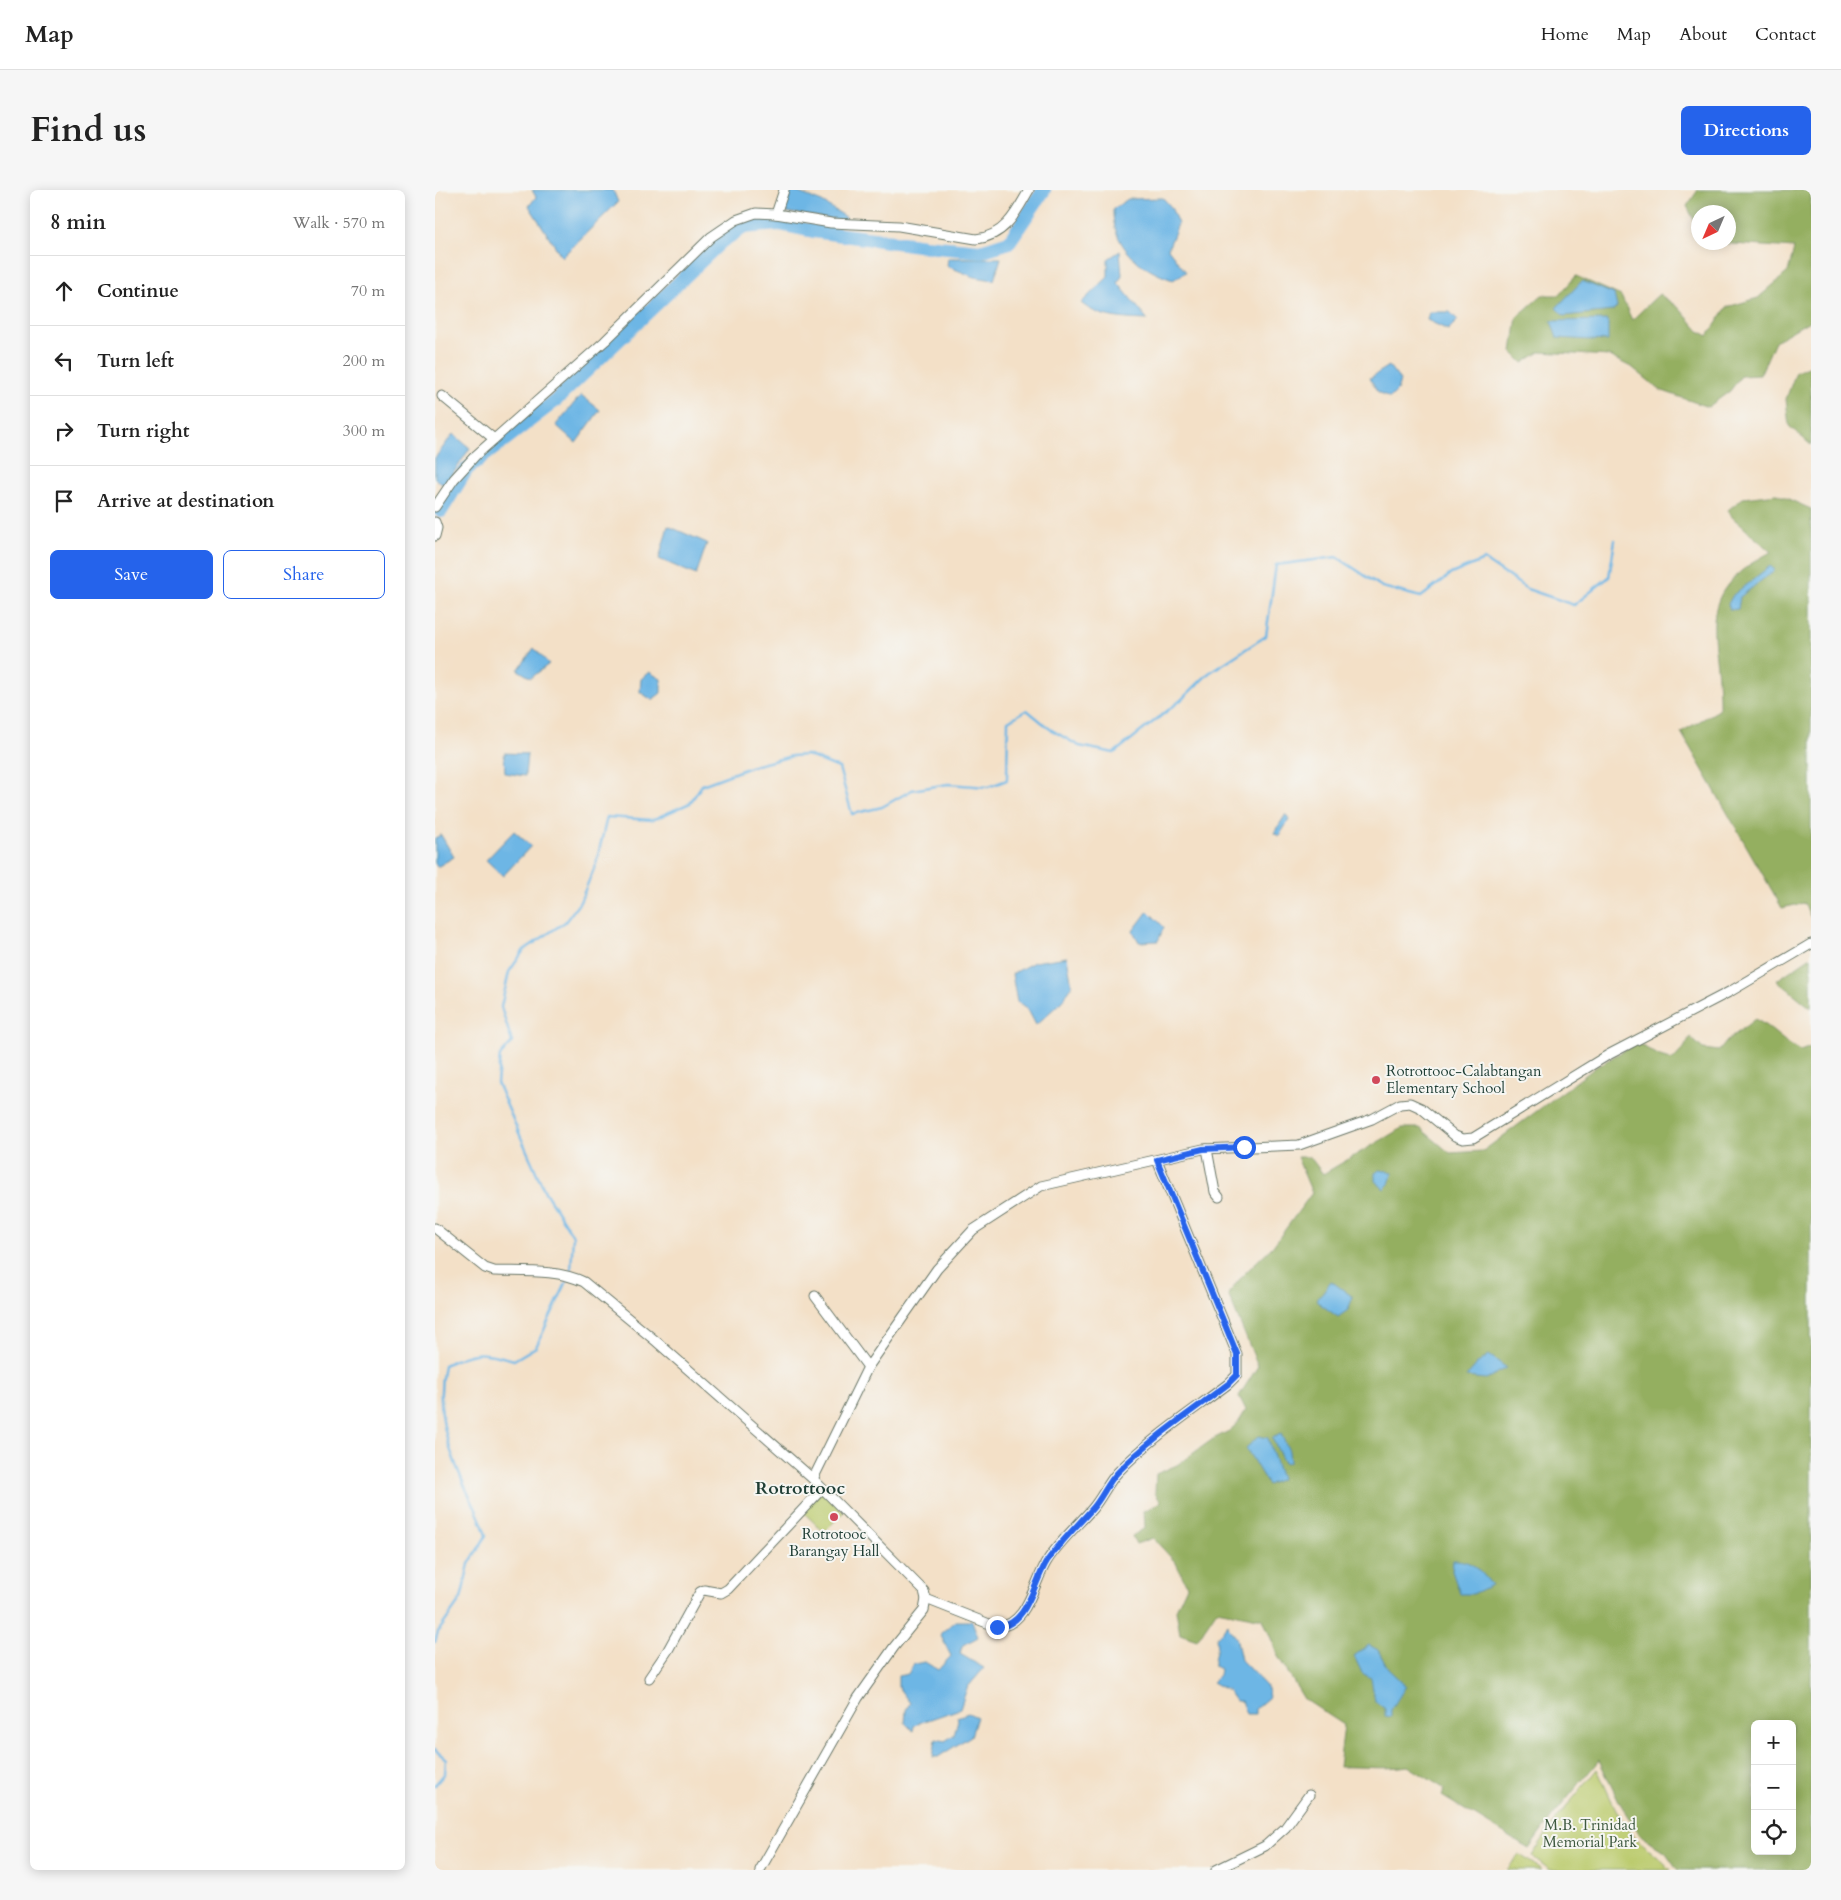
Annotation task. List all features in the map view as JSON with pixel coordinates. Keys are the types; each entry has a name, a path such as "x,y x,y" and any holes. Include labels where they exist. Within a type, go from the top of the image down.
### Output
{"street":[{"path":"776,214 784,190"},
{"path":"435,507 453,480 494,439 605,341 711,237 736,220 756,213 776,214 831,222 899,226 976,239 987,238 998,233 1008,224 1029,190"},
{"path":"442,396 494,439"},
{"path":"435,522 437,528 435,536"},
{"path":"813,1479 868,1367 937,1269 973,1230 1041,1186 1094,1172 1207,1149 1299,1145 1372,1119 1400,1104 1410,1103 1421,1108 1455,1136 1463,1139 1473,1138 1607,1054 1731,991 1811,944"},
{"path":"1207,1149 1215,1192 1219,1197"},
{"path":"926,1599 997,1627 1008,1626 1014,1622 1025,1606 1046,1562 1093,1508 1117,1473 1159,1436 1228,1384 1237,1375 1237,1354 1157,1160"},
{"path":"435,1228 485,1268 494,1272 555,1272 584,1282 657,1342 813,1479 924,1590 926,1599 924,1610 894,1647 858,1698 759,1870"},
{"path":"815,1296 868,1367"},
{"path":"649,1678 668,1650 699,1592 724,1592 822,1488"},
{"path":"1215,1870 1265,1846 1285,1828 1309,1795"}],"green space":[{"path":"1698,190 1811,190 1811,320 1775,341 1760,375 1741,376 1730,391 1708,407 1660,390 1633,368 1609,356 1540,352 1523,363 1512,352 1517,317 1542,295 1559,295 1576,276 1621,296 1632,320 1659,294 1679,308 1699,331 1708,336 1727,307 1758,298 1788,272 1794,248 1736,244 1736,205 1691,205 1691,214 1687,206"},
{"path":"1811,366 1811,445 1789,426 1786,399 1796,372"},
{"path":"1777,494 1811,509 1811,918 1804,903 1782,908 1681,732 1719,710 1714,638 1714,619 1718,601 1728,585 1745,568 1771,552 1732,517 1728,510 1743,498"},
{"path":"1811,957 1811,1008 1777,980"},
{"path":"1755,1019 1800,1051 1811,1047 1811,1870 1678,1870 1666,1853 1639,1834 1618,1800 1599,1760 1551,1818 1529,1849 1442,1796 1445,1789 1408,1766 1391,1768 1339,1767 1344,1725 1304,1699 1279,1658 1263,1619 1217,1610 1197,1640 1180,1634 1176,1610 1187,1586 1176,1563 1153,1538 1136,1544 1132,1536 1145,1528 1144,1511 1161,1502 1155,1493 1156,1474 1177,1465 1213,1439 1229,1431 1238,1423 1246,1410 1239,1396 1258,1366 1228,1294 1243,1275 1273,1246 1312,1193 1297,1157 1310,1157 1323,1174 1402,1128 1420,1128 1450,1153 1483,1151 1596,1067 1637,1043 1660,1056 1673,1060 1684,1048 1690,1037 1703,1049 1719,1051 1727,1041"},
{"path":"822,1490 844,1512 824,1532 802,1511"},
{"name":"M.B. Trinidad Memorial Park","path":"1597,1769 1618,1813 1628,1829 1671,1870 1550,1870 1532,1856 1554,1822"},
{"path":"1519,1854 1542,1870 1507,1870"}],"water":[{"path":"532,190 613,190 618,202 562,257 529,206 536,197"},
{"path":"792,190 822,202 846,217 846,221 784,212"},
{"path":"1163,198 1171,207 1178,224 1168,249 1186,272 1173,280 1149,269 1130,254 1117,234 1114,222 1113,209 1128,199"},
{"path":"1120,251 1122,275 1118,283 1148,320 1104,315 1081,303 1108,277 1108,259"},
{"path":"948,258 1001,258 994,280 974,277 947,266"},
{"path":"1582,281 1614,294 1617,307 1613,311 1564,316 1556,308"},
{"path":"1429,312 1450,312 1458,320 1448,330 1427,320"},
{"path":"1608,320 1608,341 1557,338 1551,321"},
{"path":"1389,366 1400,380 1397,391 1390,398 1377,391 1370,378"},
{"path":"581,395 600,410 576,443 556,425"},
{"path":"453,434 470,448 445,486 435,479 435,458"},
{"path":"668,526 707,543 696,575 659,559"},
{"path":"1770,566 1775,570 1740,597 1738,609 1730,610 1728,604 1733,595"},
{"path":"534,648 549,664 531,678 518,670"},
{"path":"649,672 661,679 661,693 652,700 640,692 641,679"},
{"path":"504,753 527,754 525,776 505,773"},
{"path":"1286,814 1289,820 1279,836 1274,833"},
{"path":"514,831 531,846 503,876 486,860"},
{"path":"441,835 454,857 437,867 435,863 435,838"},
{"path":"1148,911 1164,927 1158,941 1139,942 1133,931"},
{"path":"1067,957 1072,986 1061,1002 1036,1025 1027,1008 1017,1002 1012,974 1034,962"},
{"path":"1380,1170 1393,1172 1389,1184 1384,1189 1375,1181 1375,1173"},
{"path":"1331,1281 1353,1297 1348,1310 1338,1317 1316,1301"},
{"path":"1489,1355 1507,1368 1486,1379 1466,1377 1477,1364"},
{"path":"1281,1434 1289,1451 1290,1462 1284,1463 1272,1438"},
{"path":"1259,1436 1268,1438 1281,1479 1268,1485 1246,1448"},
{"path":"1453,1560 1460,1560 1476,1567 1492,1585 1473,1594 1460,1594 1452,1571"},
{"path":"955,1621 972,1621 978,1637 962,1646 960,1654 984,1668 967,1688 960,1709 919,1723 914,1726 913,1731 905,1723 906,1710 910,1703 898,1687 898,1676 908,1674 914,1664 925,1662 938,1670 951,1656 940,1634"},
{"path":"1228,1624 1229,1629 1236,1637 1241,1660 1266,1686 1269,1697 1255,1709 1255,1714 1246,1714 1241,1701 1235,1701 1228,1691 1212,1682 1219,1675 1220,1669 1214,1666 1216,1638"},
{"path":"1369,1645 1378,1650 1388,1669 1406,1686 1391,1710 1391,1717 1385,1716 1385,1709 1375,1701 1371,1678 1362,1673 1354,1656"},
{"path":"968,1713 977,1717 971,1736 938,1757 933,1757 936,1739 945,1741 954,1735 957,1717"}],"waterway":[{"path":"441,511 467,469 555,401 722,241 744,227 779,224 813,231 925,246 981,251 1009,242 1044,190"},
{"path":"571,1270 573,1236 545,1192 497,1083 500,1056 512,1042 501,1007 509,972 524,950 565,922 580,902 596,864 607,817 652,820 690,803 702,785 753,766 792,756 807,755 839,768 852,814 882,807 912,790 948,784 988,787 1007,780 1008,721 1027,710 1050,729 1079,746 1114,753 1181,700 1209,673 1266,636 1276,565 1337,557 1382,587 1421,597 1451,574 1484,560 1527,589 1574,605 1609,577 1615,540"},
{"path":"435,1642 438,1632 461,1599 469,1564 486,1536 479,1515 457,1468 447,1439 441,1396 444,1365 471,1354 494,1355 514,1360 536,1347 568,1279"},
{"path":"435,1750 446,1759 445,1773 435,1785"}],"place":[{"name":"Rotrottooc-Calabtangan Elementary School","path":"1376,1080"},
{"name":"Rotrotooc Barangay Hall","path":"834,1517"}],"district":[{"name":"Rotrottooc","path":"800,1488"}],"route":[{"path":"997,1627 1008,1626 1014,1622 1025,1606 1046,1562 1093,1508 1117,1473 1159,1436 1228,1384 1237,1375 1237,1354 1157,1160 1203,1149 1244,1147"}]}
